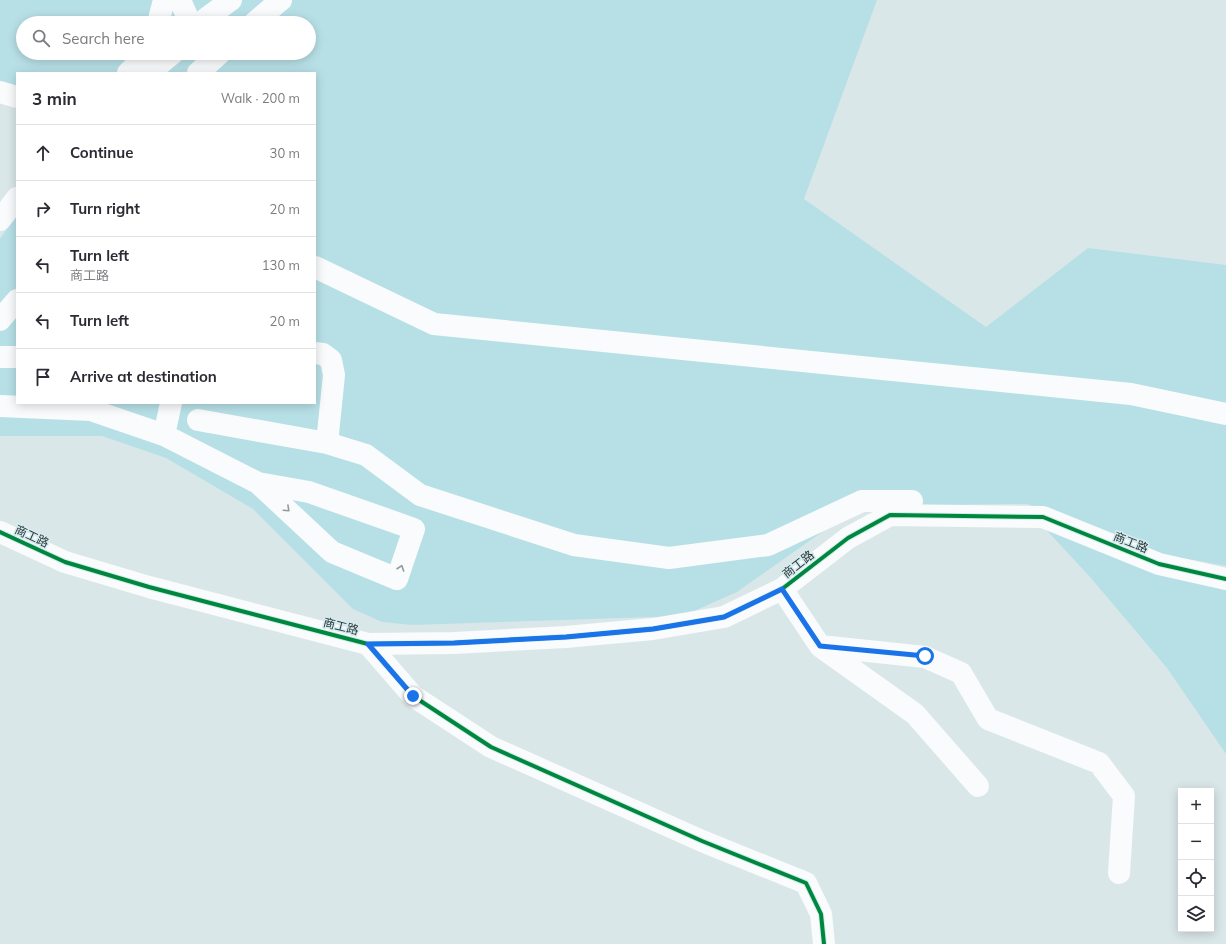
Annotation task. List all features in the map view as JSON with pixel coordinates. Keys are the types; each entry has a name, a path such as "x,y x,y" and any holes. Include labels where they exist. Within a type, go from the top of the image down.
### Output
{"street":[{"path":"160,16 164,0"},
{"path":"180,0 187,16"},
{"path":"209,16 231,0"},
{"path":"262,16 281,0"},
{"path":"129,72 142,60"},
{"path":"150,72 165,60"},
{"path":"0,92 16,97"},
{"path":"0,220 16,199"},
{"path":"316,268 434,324 1131,394 1226,414"},
{"path":"0,320 16,301"},
{"path":"316,353 323,354 331,360 334,375 327,443"},
{"path":"0,356 16,357"},
{"path":"164,435 171,404"},
{"path":"0,406 91,406 164,435 258,483 332,552 397,578 414,529 309,492 258,483"},
{"path":"198,420 327,443 366,455 420,495 574,545 669,558 768,545 862,500 1029,503 1162,549 1226,564"},
{"name":"商工路","path":"0,532 65,562 80,567 149,587 368,644 470,642 566,637 653,629 724,617 782,589 848,538 890,514 1043,517 1159,564 1226,579"},
{"path":"782,589 820,646 915,714 978,786"},
{"path":"368,644 413,696 492,747 702,840 806,883 821,914 824,944"},
{"path":"820,646 925,656 961,673 988,719 1099,762 1124,796 1119,873"}],"shaded area":[{"path":"0,0 877,0 804,199 986,327 1088,248 1226,265 1226,566 1161,554 1027,504 859,506 737,592 683,616 412,625 382,622 353,609 253,509 166,458 102,436 0,436 0,239 16,215 16,404 316,404 316,72 16,72 16,106 0,101"},
{"path":"1027,509 1160,560 1226,574 1226,754 1167,668 1090,577"}],"cycle path":[{"path":"0,532 65,562 149,587 368,644 454,643 566,637 653,629 724,617 782,589 848,538 890,515 1043,517 1159,564 1226,579"},
{"path":"368,644 413,696 491,747 702,841 806,883 821,914 824,944"}],"route":[{"path":"413,696 368,644 454,643 566,637 653,629 724,617 782,589 820,646 925,656"}]}
